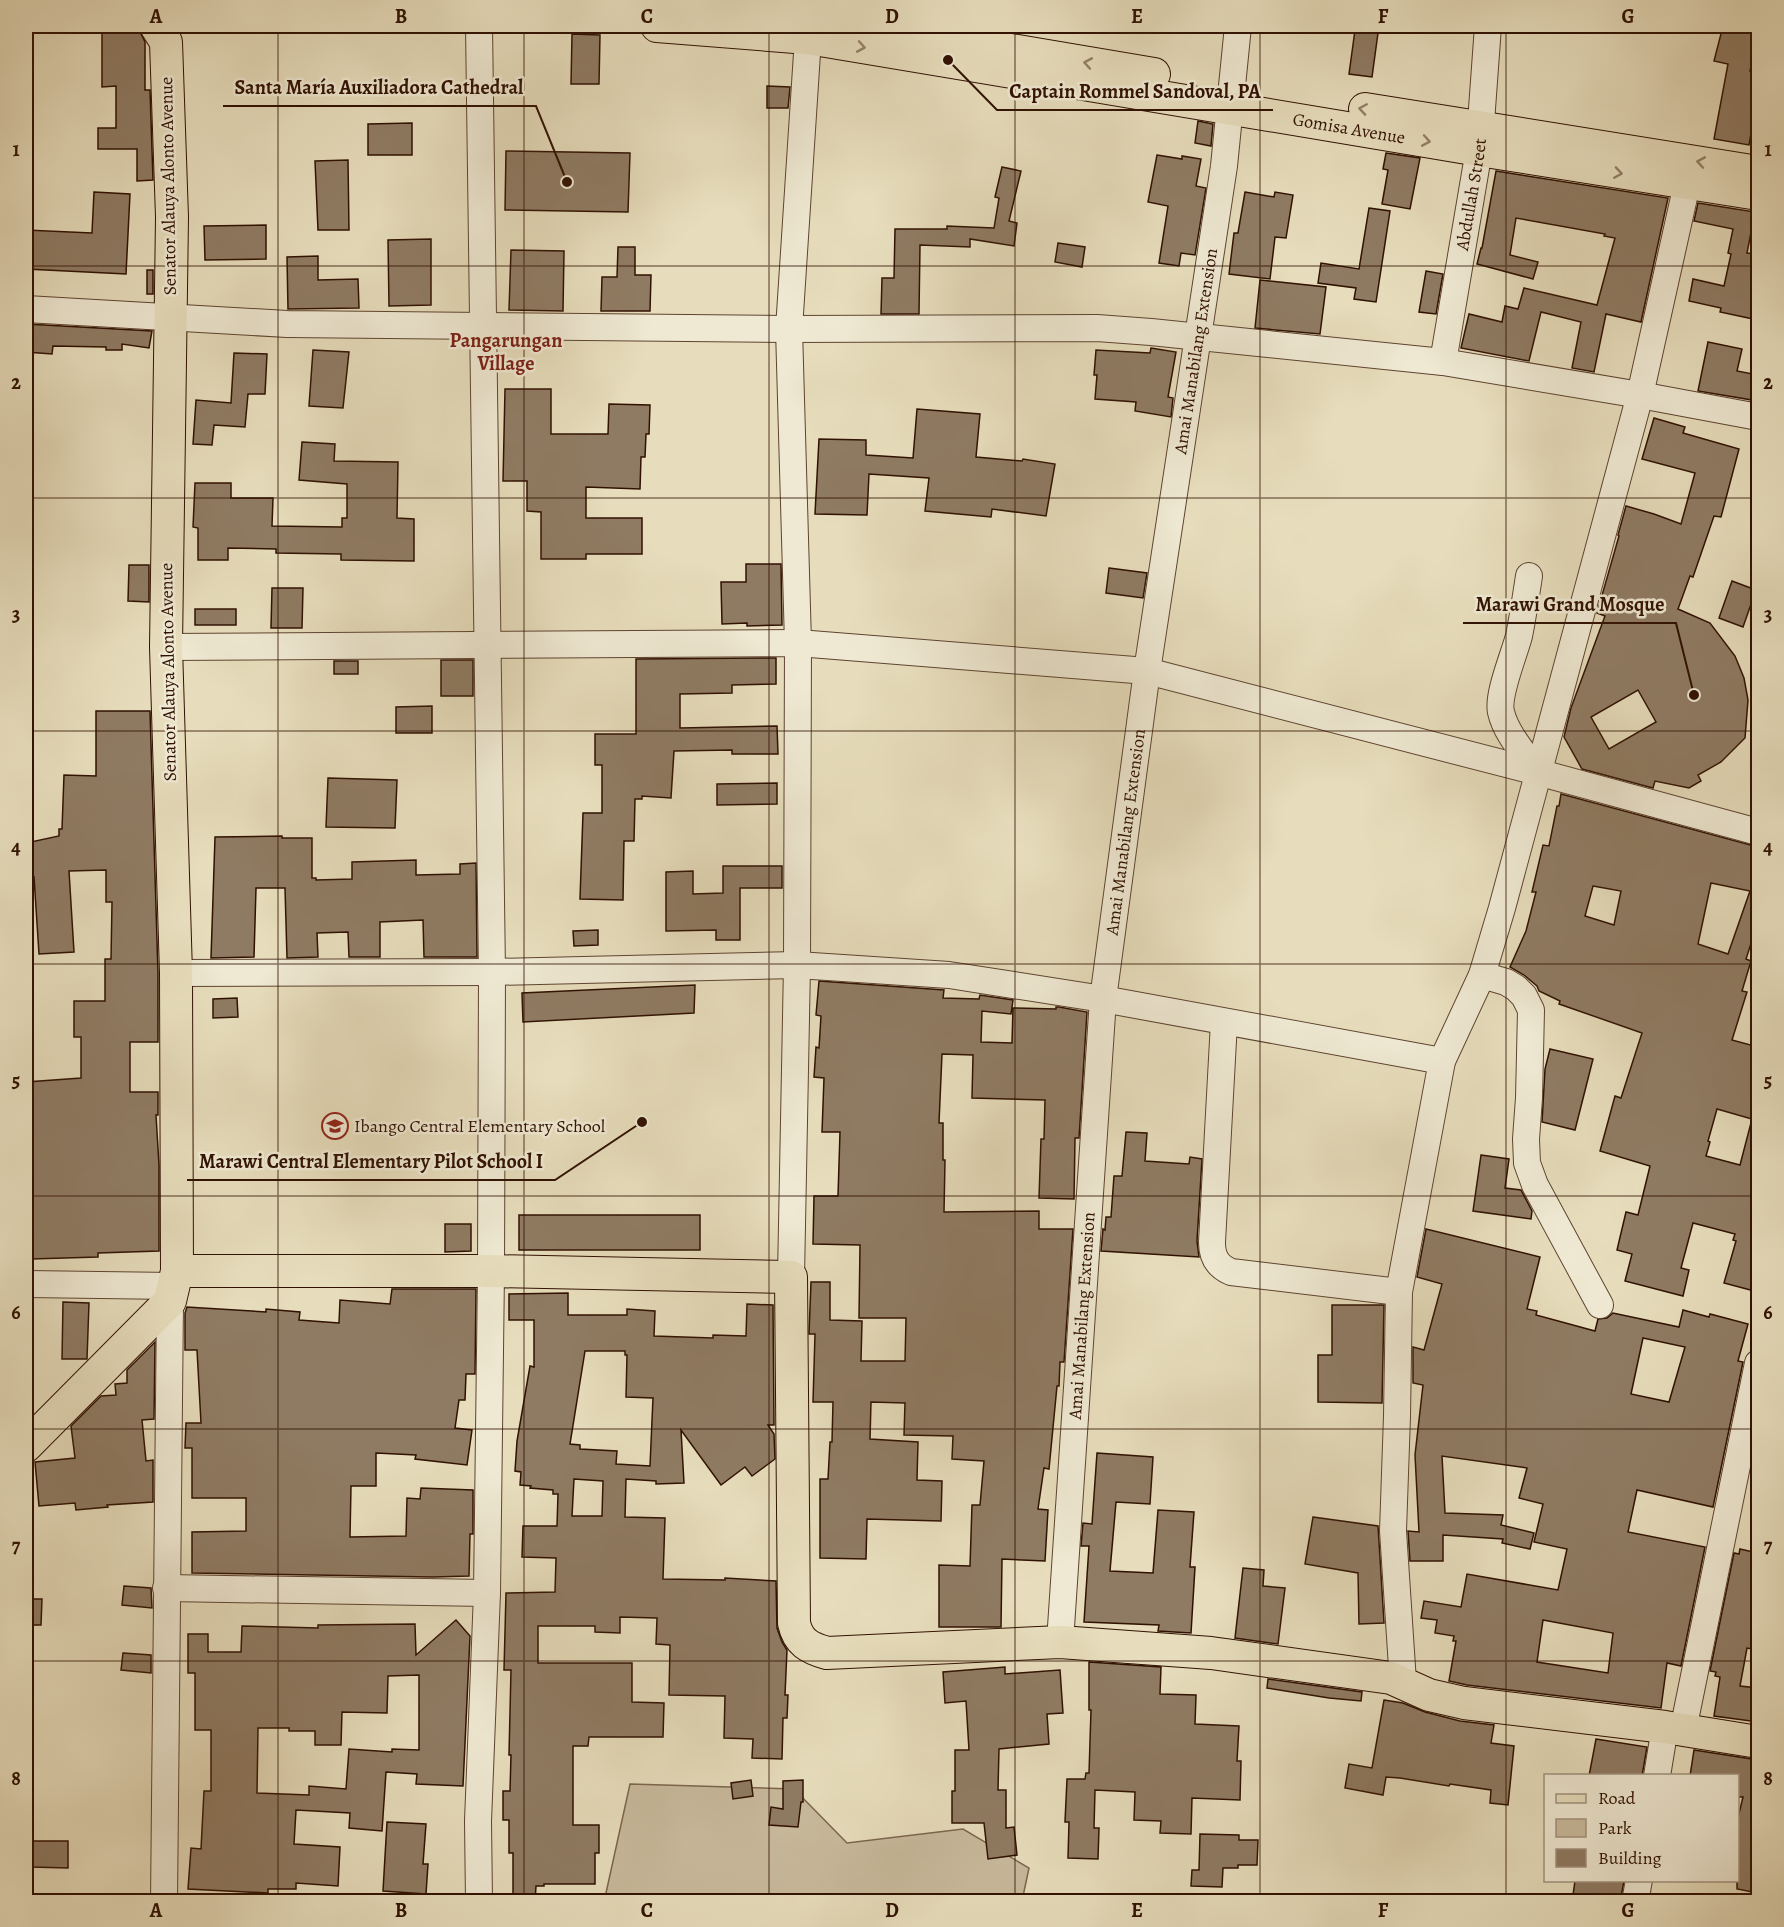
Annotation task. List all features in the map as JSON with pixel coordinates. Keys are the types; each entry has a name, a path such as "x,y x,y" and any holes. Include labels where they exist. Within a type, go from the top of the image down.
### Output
{"main road":[{"name":"Gomisa Avenue","path":"657,26 808,38 1231,98 1480,139 1758,172"},
{"name":"Gomisa Avenue","path":"868,26 1231,98"},
{"name":"Senator Alauya Alonto Avenue","path":"167,31 172,217 166,648 176,973 174,1286"},
{"name":"Gomisa Avenue","path":"1480,139 1687,183 1758,194"},
{"path":"26,1446 174,1286 491,1271 790,1277 794,1623 802,1642 813,1649 827,1653 1060,1642 1211,1653 1391,1678 1428,1695 1464,1703 1674,1729 1758,1742"}],"street":[{"path":"479,26 492,972 487,1593 478,1821 479,1902"},
{"name":"Amai Manabilang Extension","path":"1060,1642 1102,999 1147,671 1222,177 1238,26"},
{"name":"Abdullah Street","path":"1443,362 1480,139 1488,26"},
{"path":"790,1277 797,965 798,643 789,329 808,38"},
{"path":"1402,1682 1393,1532 1399,1292 1442,1061 1482,975 1640,394 1687,183"},
{"path":"26,309 287,324 789,329 1097,328 1443,362 1640,394 1758,417"},
{"path":"1528,576 1519,632 1501,695 1500,709 1511,734 1537,772"},
{"path":"166,648 798,643 1147,671 1758,832"},
{"path":"176,973 492,972 797,965 949,975 1102,999 1442,1061"},
{"path":"1482,975 1506,982 1516,988 1524,996 1531,1010 1527,1163 1535,1185 1600,1305"},
{"path":"1224,1022 1212,1242 1217,1263 1232,1272 1399,1292"},
{"path":"26,1284 174,1286 166,1588 164,1902"},
{"path":"1658,1774 1674,1729 1758,1363"},
{"path":"166,1588 487,1593"},
{"path":"1635,1902 1638,1882"}],"green space":[{"path":"630,1784 794,1789 847,1843 963,1829 1029,1868 1022,1901 604,1902"}],"building":[{"path":"1723,26 1758,26 1750,71 1758,73 1758,92 1749,145 1714,139 1728,64 1714,61"},
{"path":"138,28 145,42 145,90 150,90 153,180 137,181 137,149 98,149 98,128 116,128 116,86 102,87 102,29"},
{"path":"1355,30 1378,33 1372,77 1349,74"},
{"path":"572,34 600,35 599,84 571,84"},
{"path":"767,86 790,87 788,108 767,108"},
{"path":"1198,121 1213,124 1211,146 1195,143"},
{"path":"412,123 412,155 368,155 368,124"},
{"path":"506,151 630,153 628,212 505,210"},
{"path":"1386,153 1420,158 1410,209 1382,204 1388,170 1383,169"},
{"path":"1157,155 1201,159 1196,186 1206,188 1195,255 1181,253 1179,266 1159,263 1168,206 1148,202"},
{"path":"348,160 349,230 318,230 315,161"},
{"path":"1002,167 1021,171 1009,221 1017,223 1014,246 970,239 970,247 920,245 919,314 881,314 882,278 894,278 895,229 947,229 947,226 994,228 999,198 995,197"},
{"path":"1496,171 1668,198 1641,322 1606,314 1594,372 1572,368 1581,322 1541,312 1529,361 1461,348 1469,314 1502,322 1505,306 1518,309 1524,288 1597,305 1615,238 1604,236 1605,234 1516,218 1510,255 1538,262 1533,279 1477,264"},
{"path":"94,192 130,194 126,274 26,269 26,230 92,233"},
{"path":"1245,192 1274,197 1275,192 1293,195 1286,238 1275,237 1270,279 1229,274 1234,233 1238,233"},
{"path":"1698,203 1755,212 1747,253 1758,254 1758,320 1720,312 1721,308 1689,301 1693,279 1724,286 1731,254 1728,253 1733,229 1694,221"},
{"path":"1369,208 1390,211 1376,302 1354,299 1356,288 1318,283 1321,263 1359,269"},
{"path":"266,225 266,259 205,260 204,226"},
{"path":"431,239 431,305 389,306 388,240"},
{"path":"1058,243 1085,247 1082,267 1055,262"},
{"path":"618,247 635,247 635,275 651,275 650,311 601,311 602,277 617,277"},
{"path":"511,250 564,251 563,311 509,310"},
{"path":"318,256 318,280 358,279 359,308 288,309 287,257"},
{"path":"147,270 153,270 153,294 147,294"},
{"path":"1426,271 1443,274 1436,314 1419,312"},
{"path":"1260,280 1326,287 1320,334 1255,328"},
{"path":"26,324 152,331 149,348 122,344 122,350 106,350 106,347 53,346 52,354 26,352"},
{"path":"1708,342 1742,349 1737,371 1758,375 1758,401 1698,391"},
{"path":"1151,348 1176,352 1168,397 1173,398 1171,417 1135,411 1136,402 1095,399 1096,350 1150,353"},
{"path":"313,350 349,352 343,408 309,406"},
{"path":"234,353 267,354 265,394 248,394 245,427 214,425 212,445 193,444 196,400 231,403"},
{"path":"505,389 551,389 551,434 608,434 609,404 650,405 649,434 646,434 645,457 641,457 640,489 586,487 586,518 642,518 642,554 586,554 586,559 541,559 541,512 527,511 527,481 503,481"},
{"path":"917,409 980,414 976,457 1022,461 1023,459 1055,464 1046,516 992,509 991,517 925,511 929,478 869,474 867,515 815,514 819,439 866,440 866,455 913,458"},
{"path":"1654,418 1685,427 1683,433 1739,449 1721,517 1714,516 1693,577 1690,576 1678,609 1710,623 1735,656 1744,678 1748,700 1745,738 1721,762 1698,775 1701,781 1689,788 1655,781 1653,788 1582,769 1564,737 1571,708 1605,616 1597,613 1626,506 1681,524 1695,473 1642,459","holes":["1638,690 1656,722 1609,749 1591,717"]},
{"path":"302,442 335,444 334,461 398,462 397,518 414,519 414,561 341,560 341,554 276,553 276,549 228,548 228,560 198,560 198,528 193,527 195,483 231,483 231,498 273,498 272,526 342,527 342,518 347,518 347,484 299,480"},
{"path":"746,564 781,564 782,625 722,624 721,582 746,582"},
{"path":"129,565 149,565 149,602 128,601"},
{"path":"1109,568 1147,573 1143,598 1106,593"},
{"path":"1732,581 1756,590 1743,627 1719,618"},
{"path":"272,588 303,588 302,628 271,628"},
{"path":"195,609 236,609 236,625 195,625"},
{"path":"776,658 776,684 732,685 732,693 680,694 680,728 777,726 778,754 732,754 732,750 674,751 671,798 642,796 642,799 635,799 634,841 624,841 623,900 580,899 583,813 602,813 602,765 595,765 595,734 636,734 636,659"},
{"path":"441,660 473,660 473,696 441,696"},
{"path":"334,661 358,661 358,674 334,674"},
{"path":"432,706 432,733 396,733 396,707"},
{"path":"96,711 150,711 158,1042 130,1042 130,1092 158,1092 158,1115 156,1115 159,1165 159,1251 98,1253 98,1257 31,1259 26,1082 81,1078 81,1037 74,1037 74,1001 105,1001 105,959 111,959 112,902 106,902 106,870 69,871 74,952 39,954 34,877 26,879 26,843 59,836 59,829 62,829 64,775 96,776"},
{"path":"328,778 397,780 395,828 326,827"},
{"path":"777,783 777,804 717,805 717,784"},
{"path":"1561,794 1758,847 1758,922 1746,959 1751,961 1742,991 1747,992 1732,1040 1758,1047 1758,1292 1724,1283 1736,1241 1733,1240 1735,1234 1693,1223 1681,1268 1689,1270 1683,1296 1625,1281 1632,1254 1617,1250 1626,1212 1638,1215 1650,1166 1600,1151 1615,1096 1621,1098 1642,1033 1559,1004 1560,1001 1539,991 1537,986 1524,975 1510,967 1526,931 1536,892 1532,892 1543,845 1549,846 1557,806 1559,806","holes":["1711,883 1750,891 1728,954 1698,944","1593,886 1621,891 1614,925 1585,916","1717,1109 1752,1119 1740,1165 1706,1156 1710,1142 1708,1141"]},
{"path":"282,836 282,838 312,838 312,878 316,880 352,879 352,862 416,860 416,875 460,874 460,864 476,863 477,957 424,957 423,920 380,922 380,957 349,957 348,932 317,933 318,957 287,958 285,888 256,888 254,957 211,958 215,837"},
{"path":"723,866 782,866 782,888 740,888 740,940 716,940 716,930 666,931 666,872 693,871 693,894 723,893"},
{"path":"598,930 598,945 574,946 573,931"},
{"path":"819,981 944,990 943,998 979,999 980,995 1013,1000 1011,1014 982,1011 981,1042 1012,1043 1013,1008 1056,1009 1059,1007 1087,1012 1079,1138 1075,1138 1074,1199 1039,1198 1045,1100 972,1098 973,1055 942,1054 939,1123 943,1123 944,1212 1039,1211 1039,1229 1073,1229 1064,1362 1060,1362 1049,1469 1044,1468 1038,1509 1048,1510 1045,1561 1002,1559 1001,1627 939,1627 939,1565 970,1566 972,1505 980,1505 984,1461 952,1459 953,1436 904,1435 905,1403 871,1402 870,1439 918,1442 917,1480 942,1481 941,1521 867,1519 866,1559 820,1558 820,1479 828,1479 833,1402 813,1402 815,1334 809,1334 811,1282 830,1282 830,1320 862,1321 861,1361 905,1361 906,1318 859,1318 860,1245 813,1244 814,1196 838,1196 840,1132 822,1132 824,1078 814,1077 821,1016 816,1015"},
{"path":"695,985 694,1013 523,1022 522,993"},
{"path":"237,998 238,1017 213,1018 213,999"},
{"path":"1550,1049 1593,1059 1575,1130 1542,1122 1545,1069"},
{"path":"1126,1132 1147,1133 1145,1161 1189,1164 1190,1157 1202,1159 1197,1241 1199,1257 1101,1251 1106,1217 1111,1217 1114,1176 1122,1176"},
{"path":"1481,1155 1509,1159 1505,1188 1521,1190 1532,1211 1531,1219 1473,1211"},
{"path":"519,1215 700,1215 700,1250 519,1250"},
{"path":"445,1224 471,1224 471,1251 445,1252"},
{"path":"1426,1229 1540,1257 1527,1309 1537,1311 1536,1315 1595,1331 1598,1319 1607,1318 1613,1313 1679,1327 1683,1310 1748,1324 1738,1361 1743,1362 1713,1507 1637,1490 1628,1532 1705,1547 1681,1666 1667,1663 1661,1708 1449,1681 1456,1641 1453,1641 1454,1636 1435,1633 1437,1620 1421,1618 1424,1601 1461,1607 1467,1574 1558,1590 1567,1549 1534,1542 1543,1504 1519,1498 1527,1468 1442,1456 1445,1513 1503,1515 1501,1525 1534,1533 1530,1549 1502,1543 1503,1539 1443,1535 1443,1561 1410,1561 1408,1531 1419,1532 1415,1455 1423,1385 1413,1383 1413,1347 1424,1350 1442,1284 1417,1277","holes":["1643,1338 1685,1347 1669,1402 1631,1394","1543,1620 1613,1633 1608,1673 1537,1662"]},
{"path":"392,1289 476,1289 475,1374 466,1374 465,1400 459,1400 455,1428 472,1430 467,1465 415,1459 416,1455 376,1453 376,1486 351,1486 350,1537 406,1536 407,1498 420,1499 421,1488 473,1490 473,1534 470,1534 469,1576 192,1573 192,1532 246,1531 246,1498 192,1498 192,1448 185,1448 186,1423 201,1423 197,1350 185,1350 187,1307 300,1312 299,1320 339,1323 340,1300 390,1304"},
{"path":"568,1293 568,1315 627,1315 627,1309 655,1311 654,1336 713,1338 713,1335 746,1336 747,1304 773,1305 774,1425 768,1425 774,1434 775,1459 752,1476 745,1467 721,1485 681,1430 684,1483 656,1484 656,1481 626,1479 625,1517 665,1518 663,1579 725,1580 725,1578 776,1581 777,1628 787,1650 785,1695 788,1695 787,1718 783,1718 782,1759 752,1758 753,1739 724,1738 725,1696 669,1695 670,1645 656,1644 657,1618 620,1617 620,1633 595,1632 595,1626 538,1626 538,1663 632,1663 632,1702 664,1703 663,1737 589,1737 588,1746 573,1746 573,1825 599,1825 599,1853 595,1853 595,1884 536,1886 535,1902 513,1902 513,1853 509,1853 509,1820 503,1820 503,1791 510,1791 511,1755 509,1755 511,1670 504,1670 506,1593 555,1592 556,1558 522,1557 523,1526 557,1526 558,1494 553,1494 553,1490 520,1485 521,1472 515,1471 517,1441 530,1366 534,1367 534,1320 509,1320 509,1294","holes":["585,1351 625,1351 627,1355 626,1397 653,1398 650,1466 616,1464 617,1451 580,1449 580,1445 570,1444","574,1479 603,1481 602,1516 572,1516"]},
{"path":"63,1302 89,1303 87,1359 62,1359"},
{"path":"1332,1305 1384,1305 1382,1403 1318,1402 1318,1355 1332,1355"},
{"path":"155,1342 154,1419 142,1420 146,1461 153,1460 153,1502 76,1510 75,1503 39,1506 35,1462 75,1458 71,1426 101,1396 116,1395 115,1384 127,1383 127,1370"},
{"path":"1097,1453 1153,1457 1150,1504 1116,1502 1110,1571 1153,1573 1158,1510 1194,1512 1190,1567 1195,1567 1191,1633 1158,1631 1159,1625 1084,1622 1089,1546 1081,1546 1083,1523 1092,1524"},
{"path":"1313,1517 1378,1526 1384,1623 1359,1624 1358,1573 1305,1564"},
{"path":"1740,1549 1758,1553 1758,1650 1747,1648 1740,1686 1758,1688 1758,1722 1714,1716 1720,1677 1715,1676 1716,1672 1710,1671 1734,1553 1739,1554"},
{"path":"1243,1568 1264,1570 1263,1586 1285,1588 1278,1644 1235,1638"},
{"path":"124,1586 151,1588 152,1608 122,1605"},
{"path":"26,1599 42,1599 41,1625 26,1625"},
{"path":"456,1620 470,1636 463,1786 416,1784 417,1774 386,1772 382,1831 349,1828 350,1813 296,1810 294,1844 340,1847 338,1886 296,1883 296,1889 268,1889 268,1893 188,1889 191,1848 201,1849 204,1791 211,1791 211,1730 195,1730 195,1673 188,1673 188,1634 208,1634 208,1652 241,1652 242,1626 318,1628 318,1625 415,1624 416,1655","holes":["419,1675 419,1750 392,1749 392,1752 349,1749 346,1789 309,1786 309,1795 257,1793 258,1728 315,1731 315,1745 341,1745 342,1712 387,1713 388,1676"]},
{"path":"123,1653 151,1655 151,1673 121,1670"},
{"path":"1089,1662 1161,1667 1160,1694 1196,1695 1195,1724 1239,1726 1237,1761 1241,1761 1240,1800 1192,1798 1191,1834 1160,1833 1161,1821 1134,1820 1135,1792 1095,1790 1094,1828 1099,1828 1098,1859 1068,1858 1069,1822 1065,1822 1067,1779 1085,1779 1086,1773 1089,1773 1091,1710 1089,1710"},
{"path":"1005,1667 1005,1674 1060,1670 1063,1713 1047,1714 1049,1744 999,1749 998,1790 1006,1790 1006,1828 1014,1827 1017,1855 988,1859 984,1823 952,1823 955,1750 969,1750 966,1701 945,1703 943,1672"},
{"path":"1268,1679 1362,1692 1361,1701 1267,1688"},
{"path":"1384,1700 1403,1703 1425,1712 1460,1721 1494,1725 1491,1743 1514,1746 1508,1805 1490,1803 1491,1790 1400,1778 1386,1777 1383,1795 1345,1788 1349,1764 1372,1768"},
{"path":"1596,1739 1647,1747 1642,1774 1589,1774"},
{"path":"1694,1750 1758,1760 1758,1893 1737,1889 1737,1882 1739,1882 1739,1814 1743,1797 1739,1797 1739,1774 1690,1774"},
{"path":"751,1780 753,1796 733,1799 731,1783"},
{"path":"803,1780 803,1802 801,1802 798,1827 769,1825 771,1807 783,1809 783,1781"},
{"path":"387,1822 426,1824 423,1864 428,1864 426,1894 383,1891"},
{"path":"1200,1834 1239,1835 1239,1840 1258,1840 1257,1865 1223,1868 1222,1887 1191,1886 1192,1870 1199,1870"},
{"path":"31,1841 68,1841 68,1868 31,1867"},
{"path":"1575,1882 1624,1882 1620,1902 1572,1902"}],"place":[{"name":"Captain Rommel Sandoval, PA","path":"948,60"},
{"name":"Santa María Auxiliadora Cathedral","path":"567,182"},
{"name":"Marawi Grand Mosque","path":"1694,695"},
{"name":"Marawi Central Elementary Pilot School I","path":"642,1122"},
{"name":"Ibango Central Elementary School","path":"335,1126"}],"district":[{"name":"Pangarungan Village","path":"506,352"}]}
